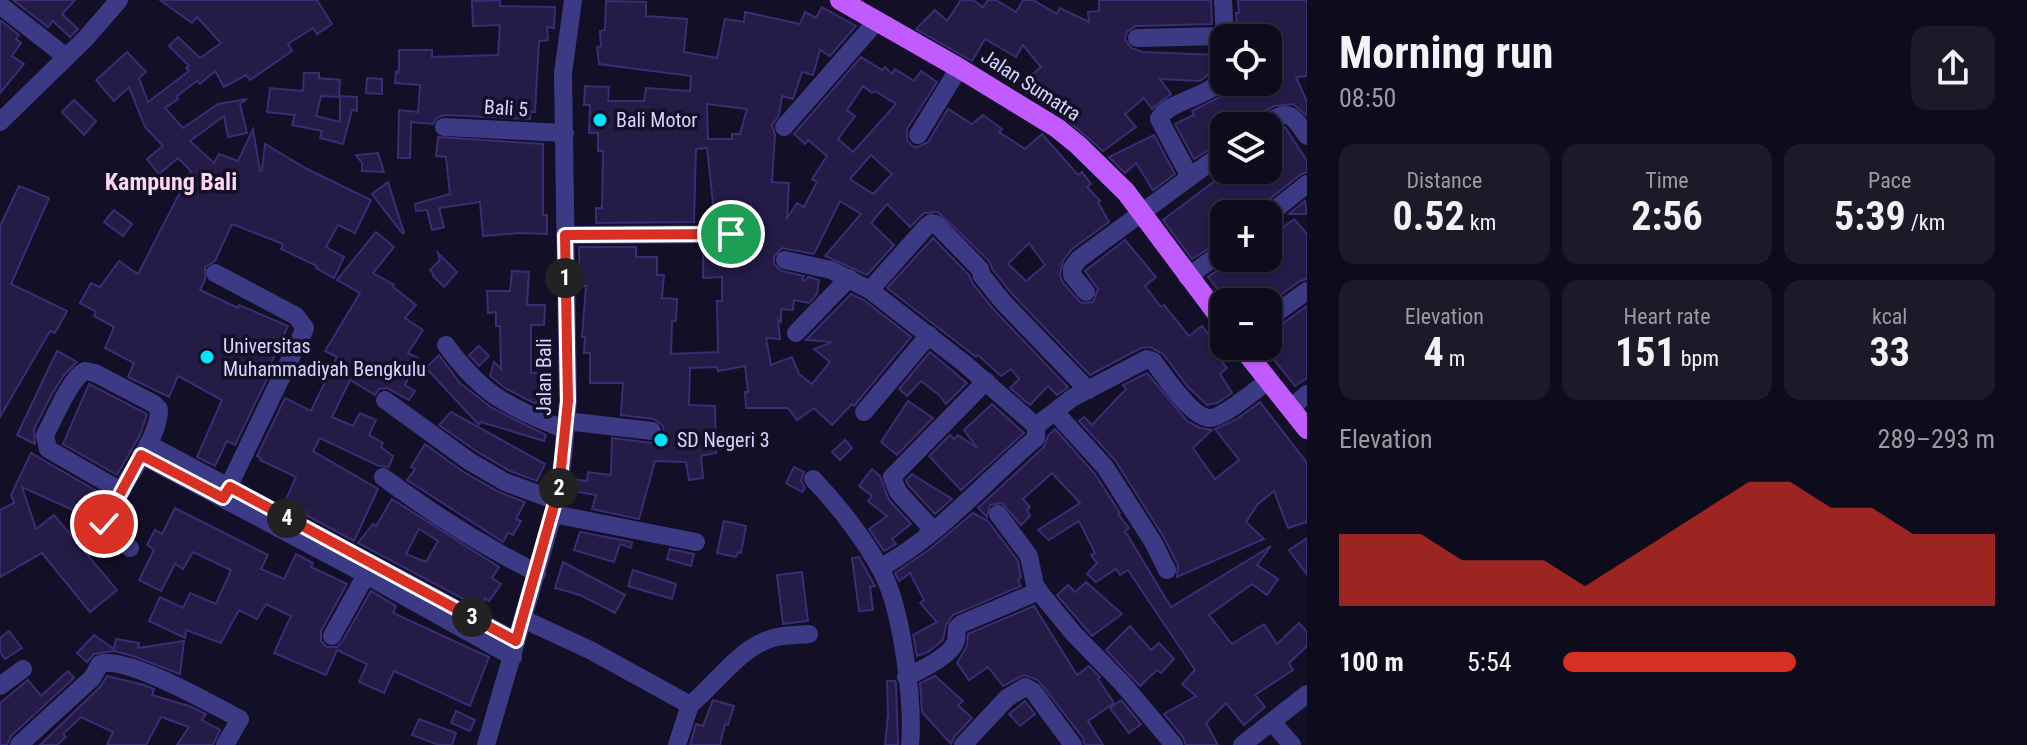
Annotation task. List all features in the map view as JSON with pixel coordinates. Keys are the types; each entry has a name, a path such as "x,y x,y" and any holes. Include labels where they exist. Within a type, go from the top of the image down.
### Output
{"main road":[{"name":"Jalan Sumatra","path":"840,0 1057,128 1100,164 1142,212 1210,306"},
{"path":"1252,360 1307,429"}],"street":[{"path":"0,122 86,38 119,0"},
{"name":"Jalan Bali","path":"486,745 555,507 566,426 563,73 573,0"},
{"path":"1223,0 1224,24"},
{"path":"0,5 65,56"},
{"path":"784,127 876,22"},
{"path":"1137,38 1210,37"},
{"path":"918,135 959,68"},
{"path":"1190,177 1159,119 1162,113 1210,90"},
{"path":"1282,115 1294,118 1307,136"},
{"name":"Bali 5","path":"444,127 565,133"},
{"path":"1086,292 1072,275 1072,268 1087,252 1210,162"},
{"path":"1282,204 1307,184"},
{"path":"870,290 926,227 936,224 980,269 1003,302 1088,390"},
{"path":"565,235 731,234"},
{"path":"785,260 831,270 870,290 986,381 1036,426 1036,438 934,531 884,566"},
{"path":"1187,277 1210,261"},
{"path":"215,273 296,316 305,328 226,493"},
{"path":"796,333 849,278"},
{"path":"1282,309 1307,291"},
{"path":"864,412 929,335"},
{"path":"446,345 480,386 495,398 566,426 652,431"},
{"path":"1036,426 1072,398 1143,359 1151,359 1195,413 1211,418 1268,381"},
{"path":"121,491 45,445 45,435 79,374 85,371 95,373 157,406 160,414 104,525 130,548"},
{"path":"934,531 898,492 892,477 986,381"},
{"path":"1291,408 1307,394"},
{"path":"385,400 469,461 555,507 696,542"},
{"path":"1055,412 1105,467 1153,542 1167,570"},
{"path":"144,449 515,649"},
{"path":"383,477 488,547 537,573"},
{"path":"813,479 884,566 912,674 910,745"},
{"path":"226,493 366,575 515,649"},
{"path":"998,514 1029,556 1039,591 1174,745"},
{"path":"332,636 366,575"},
{"path":"912,674 954,645 957,628 961,624 1039,591"},
{"path":"523,619 590,650 690,705"},
{"path":"677,745 690,705 738,660 761,643 776,637 809,634"},
{"path":"19,745 92,678 100,664 108,662 124,665 173,685 240,719 225,745"},
{"path":"0,686 23,669"},
{"path":"963,745 1007,698 1025,687 1033,690 1073,745"},
{"path":"1242,745 1307,694"},
{"path":"1272,722 1292,745"}],"building":[{"path":"13,0 75,0 62,14 78,29 70,37 53,21 48,27"},
{"path":"160,0 317,0 332,24 317,34 313,28 288,44 292,51 250,80 246,75 224,87 215,71 200,84 197,81 165,108 183,128 218,104 247,99 240,104 247,133 228,137 224,116 190,141 214,163 219,154 238,161 253,129 260,171 265,144 307,169 371,200 355,233 338,225 326,247 344,257 334,278 281,249 283,244 232,224 215,261 205,267 205,280 200,290 288,326 235,445 227,441 215,466 197,457 222,400 178,376 169,397 128,377 134,363 105,348 114,327 94,316 96,312 80,303 91,283 100,287 119,261 138,274 191,171 178,158 159,174 147,159 163,146 145,127 129,87 114,101 96,80 127,52 146,72 139,78 148,102 189,71 186,68 189,66 169,46 178,37 200,58 221,43 197,17 192,23"},
{"path":"500,0 500,6 555,7 554,28 547,27 548,40 539,41 535,112 530,112 530,119 445,115 438,117 433,124 411,122 410,158 398,158 399,110 418,112 420,85 395,83 396,71 399,72 399,50 432,50 432,57 498,55 500,25 473,26 472,1"},
{"path":"961,0 973,0 983,7 988,0 996,0 1016,12 1023,0 1033,0 1057,14 1060,8 1089,22 1088,12 1099,11 1099,0 1211,0 1212,24 1136,26 1127,32 1125,39 1131,48 1143,52 1210,55 1210,73 1200,81 1160,79 1171,94 1152,109 1144,98 1125,114 1136,127 1103,151 1046,106 1050,101 1034,86 1027,93 1019,85 1041,67 1023,45 1016,57 985,39 972,61 916,29 935,10 947,21"},
{"path":"1238,0 1307,0 1307,76 1296,77 1307,102 1307,116 1293,104 1274,106 1263,112 1210,112 1210,149 1194,159 1175,124 1194,115 1192,111 1221,96 1282,96 1282,24 1236,24 1236,13 1239,13"},
{"path":"606,1 646,2 646,16 687,19 684,52 717,58 725,19 744,22 745,12 800,24 805,12 816,18 822,7 856,26 830,56 820,50 813,75 802,72 793,99 782,96 779,115 772,125 775,135 772,182 789,183 787,218 797,203 804,207 817,182 812,179 827,156 808,140 805,144 794,134 861,57 882,70 885,67 892,74 895,69 914,81 921,71 937,82 907,129 907,140 912,146 918,147 928,142 948,109 972,124 983,115 1002,129 999,132 1025,149 1042,134 1078,175 1082,172 1091,184 1087,187 1100,201 1109,222 1072,249 1063,261 1060,275 1063,283 1081,303 1093,302 1098,289 1085,271 1125,240 1156,277 1145,286 1161,307 1164,305 1189,336 1202,326 1210,336 1210,360 1221,360 1227,368 1220,374 1232,393 1217,403 1207,405 1188,387 1163,354 1150,347 1141,348 1090,375 1012,294 989,261 938,212 924,213 910,227 887,204 871,223 894,245 867,275 825,256 861,214 840,201 814,254 782,248 774,257 774,264 782,271 804,276 802,279 805,281 808,277 819,280 817,294 809,303 794,300 793,310 781,309 781,322 778,320 780,339 766,338 771,365 792,357 799,374 812,384 830,362 814,349 832,342 806,340 851,294 864,300 911,337 854,406 852,404 832,425 814,408 797,420 788,408 746,408 745,366 718,371 717,367 690,368 689,405 715,406 716,453 701,456 703,478 689,480 686,462 655,461 639,519 592,509 596,495 571,491 572,479 587,481 588,472 611,475 612,438 651,443 661,439 664,432 663,426 654,419 621,415 623,383 590,383 590,353 584,353 585,337 582,337 586,286 580,286 579,247 636,247 636,257 657,257 657,275 664,275 662,298 677,299 676,321 672,321 671,354 718,352 717,301 722,301 722,277 703,278 703,249 732,249 732,246 751,245 749,223 715,222 707,148 696,149 694,222 596,223 596,208 602,208 603,151 598,151 598,133 589,133 590,105 584,105 585,86 609,87 608,101 644,101 646,88 690,91 691,76 599,64 597,47 601,46 600,31 605,30","holes":["863,86 896,104 853,152 838,139 855,116 847,110","707,104 747,109 740,134 732,134 732,139 708,139","871,155 892,174 873,194 850,179","1029,243 1045,265 1026,281 1008,264"]},
{"path":"0,20 19,35 16,39 21,43 12,56 24,64 0,93"},
{"path":"304,73 319,73 319,78 340,80 339,97 321,96 316,116 340,122 340,96 357,97 357,111 352,110 343,144 320,138 322,131 292,125 295,115 267,112 270,88 303,91"},
{"path":"367,78 382,79 382,94 366,93"},
{"path":"74,100 96,121 84,135 62,112"},
{"path":"1285,127 1307,161 1307,172 1269,200 1210,200 1210,248 1192,259 1163,220 1211,184 1282,184 1282,129"},
{"path":"1154,135 1175,174 1153,190 1136,163 1125,173 1109,157"},
{"path":"438,137 543,144 543,215 547,215 547,234 483,236 480,202 439,208 444,227 432,230 427,210 416,211 415,204 450,194 446,157 436,156"},
{"path":"378,153 384,172 362,171 362,163 356,155"},
{"path":"388,182 404,233 372,194"},
{"path":"19,186 49,198 11,284 67,311 55,333 50,331 0,417 0,226"},
{"path":"1305,201 1307,214 1289,214"},
{"path":"114,210 132,224 123,236 104,222"},
{"path":"1294,219 1307,234 1307,279 1282,294 1282,288 1217,288 1208,277 1215,272 1282,272 1282,228"},
{"path":"376,232 394,247 373,273 394,285 416,305 405,318 423,330 408,353 418,358 405,385 415,391 409,400 387,388 379,389 375,395 350,380 332,417 353,426 360,413 376,420 369,435 383,443 381,447 393,456 389,467 379,466 320,438 313,451 378,489 354,541 285,502 296,477 257,456 285,398 311,411 337,357 325,351 360,293 337,280"},
{"path":"933,238 969,275 994,310 1068,387 1057,395 1048,386 1030,405 1010,388 1019,379 1011,369 1001,376 978,355 976,357 887,288"},
{"path":"438,253 457,272 444,287 430,270 440,260"},
{"path":"512,271 529,272 527,305 545,305 544,325 531,325 531,373 549,372 549,387 542,387 536,404 505,388 490,376 494,362 501,369 500,326 496,326 496,312 488,313 487,291 510,291"},
{"path":"1307,306 1307,378 1295,386 1274,360 1282,360 1282,324"},
{"path":"479,346 489,356 479,366 469,355"},
{"path":"57,351 77,362 64,375 34,429 35,444 17,435"},
{"path":"930,352 967,383 946,404 921,381 907,396 899,389"},
{"path":"439,355 460,383 492,408 546,435 544,441 481,422 479,425 426,368"},
{"path":"1147,373 1187,421 1212,430 1193,448 1215,479 1239,460 1215,429 1237,419 1260,402 1307,463 1307,522 1288,528 1274,491 1258,504 1246,522 1264,539 1177,577 1178,565 1163,536 1115,460 1079,421 1084,417 1092,425 1126,389 1123,385"},
{"path":"89,384 147,414 140,435 117,475 63,444"},
{"path":"908,401 933,418 897,455 881,442"},
{"path":"992,404 1024,433 961,490 929,456 950,435 954,439 958,435 977,448 964,430"},
{"path":"451,412 545,464 537,481 510,471 439,425"},
{"path":"1055,429 1095,474 1129,528 1125,531 1171,607 1271,546 1257,565 1278,579 1267,595 1252,584 1209,615 1232,644 1264,624 1277,644 1299,623 1307,632 1307,646 1289,663 1293,670 1255,695 1265,707 1244,725 1226,703 1206,723 1218,745 1186,745 1164,714 1196,696 1182,684 1195,670 1128,570 1120,575 1116,569 1096,582 1087,574 1097,563 1079,521 1049,540 1038,530 1080,503 1052,473 1023,499 1030,507 1027,510 1030,516 1021,525 1002,503 990,505 987,517 978,508 1044,447"},
{"path":"845,440 852,448 840,460 832,452"},
{"path":"425,444 462,471 499,492 525,502 516,519 521,521 513,535 508,533 503,542 407,480"},
{"path":"31,453 105,496 93,519 22,487 36,529 54,515 117,590 90,612 42,553 0,577 0,510 14,503 11,495"},
{"path":"794,467 804,472 801,481 805,488 802,492 786,483"},
{"path":"872,469 880,476 889,500 911,524 892,539 896,544 884,551 869,529 887,516 868,501 872,496 859,486"},
{"path":"912,474 952,499 935,514 908,485 906,480"},
{"path":"392,499 499,567 492,578 501,584 489,601 485,598 480,608 358,543 373,524 376,526","holes":["419,529 438,541 426,562 406,554"]},
{"path":"175,508 268,555 261,569 284,579 296,554 313,563 311,567 347,584 321,631 321,641 327,647 337,647 342,642 371,591 396,606 393,613 489,657 470,706 394,671 384,693 359,682 367,664 337,650 326,675 274,653 291,616 266,604 257,619 239,610 221,643 186,630 185,638 149,621 160,597 183,608 190,593 216,604 231,570 193,552 183,569 175,564 161,591 139,580 154,550 147,545 155,530 162,534"},
{"path":"973,513 988,521 1018,561 1021,586 953,615 946,625 943,640 917,656 913,635 937,622 920,603 924,600 910,573 899,581 895,573"},
{"path":"724,521 746,526 741,553 738,552 736,557 717,553"},
{"path":"580,532 632,542 631,548 620,544 614,562 574,550"},
{"path":"1307,538 1307,575 1289,550"},
{"path":"670,549 694,554 691,566 667,559"},
{"path":"859,557 875,586 870,587 873,610 859,611 852,558"},
{"path":"563,562 625,595 615,613 580,595 555,588"},
{"path":"633,570 676,584 672,599 628,586"},
{"path":"802,572 808,621 783,624 777,575"},
{"path":"1086,582 1122,614 1092,636 1057,595 1068,585 1075,592"},
{"path":"1034,606 1077,675 1089,666 1100,677 1098,679 1114,703 1088,721 1103,745 1085,745 1083,738 1038,680 1024,675 1003,686 988,667 969,680 957,663 967,646 968,634"},
{"path":"1130,626 1151,650 1159,643 1174,659 1161,673 1157,670 1140,686 1106,650"},
{"path":"9,631 22,648 5,659 0,652 0,638"},
{"path":"94,635 114,649 116,639 139,643 138,648 184,641 180,674 114,651 94,654 87,662 77,653"},
{"path":"68,671 74,678 11,736 7,745 0,745 0,703 28,680 41,696"},
{"path":"107,676 144,685 154,689 152,695 206,714 202,720 220,730 213,745 177,745 189,727 161,717 146,745 107,745 113,732 81,717 63,734 66,737 57,745 40,745 100,687"},
{"path":"935,676 963,701 958,705 972,718 951,744 922,712 920,683"},
{"path":"887,681 895,681 896,684 898,745 885,745"},
{"path":"713,700 734,706 720,745 690,745 696,724 703,726"},
{"path":"1121,700 1141,724 1129,733 1110,708"},
{"path":"1025,701 1035,714 1020,726 1009,714"},
{"path":"456,711 475,720 470,731 451,723"},
{"path":"419,719 456,733 452,745 439,745 412,735"}],"place":[{"name":"Bali Motor","path":"600,120"},
{"name":"Universitas Muhammadiyah Bengkulu","path":"207,357"},
{"name":"SD Negeri 3","path":"661,440"}],"district":[{"name":"Kampung Bali","path":"171,182"}],"route":[{"path":"104,524 141,455 223,498 230,487 516,641 553,514 566,430 565,235 731,234"}]}
